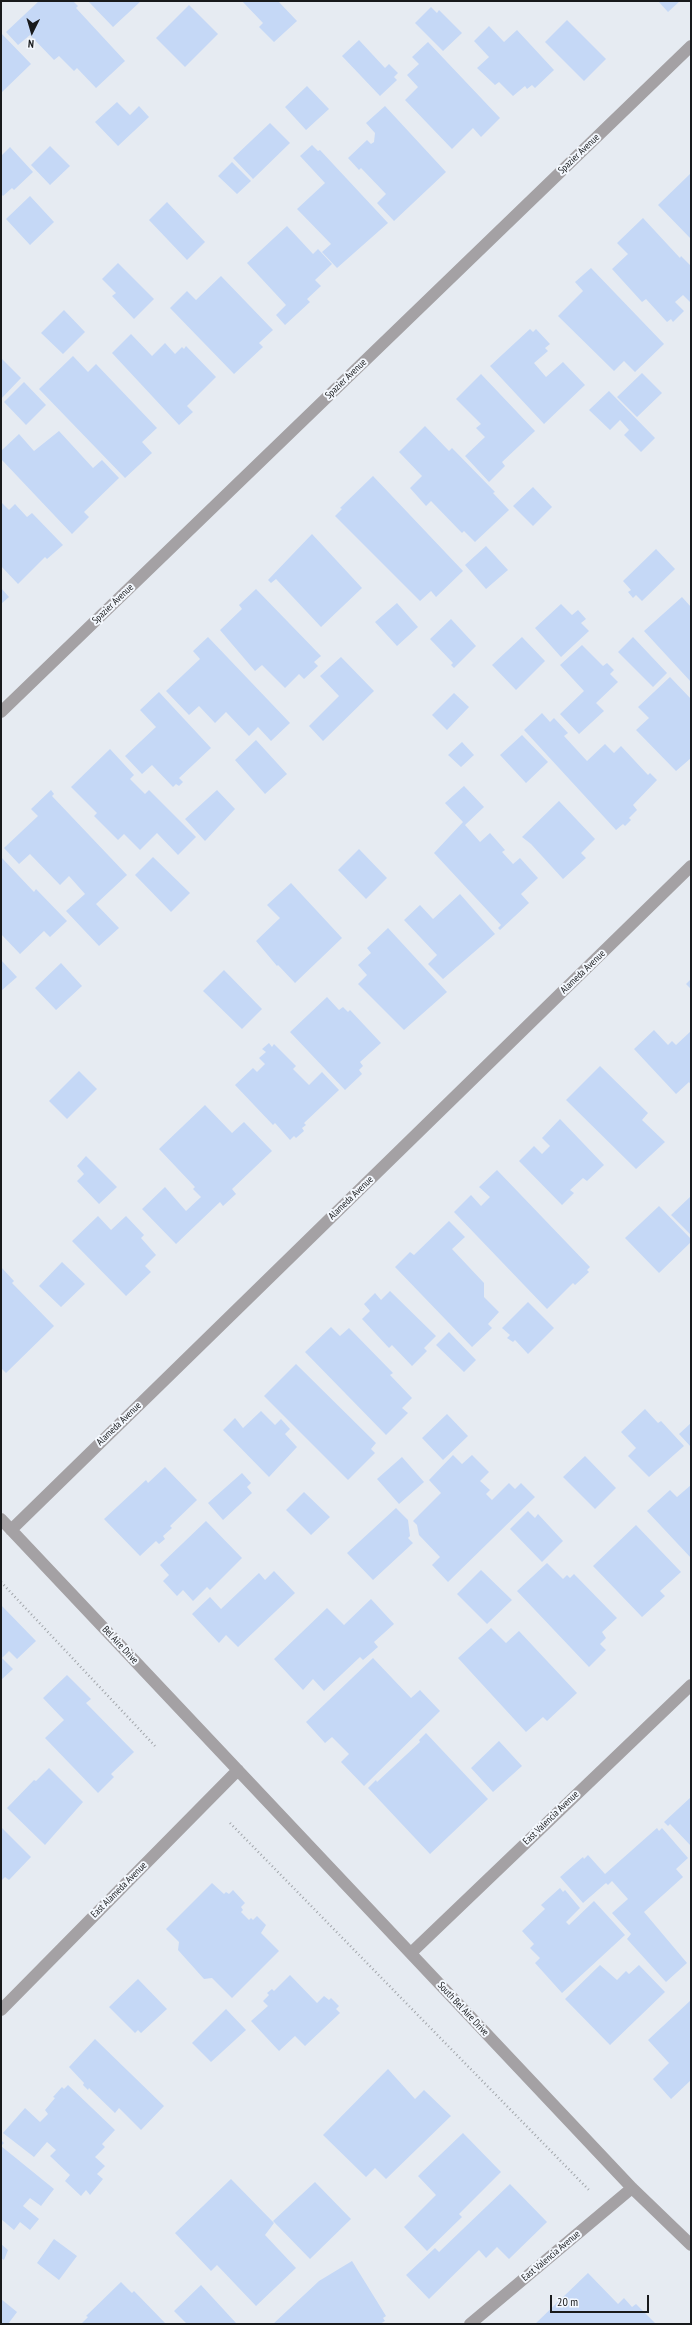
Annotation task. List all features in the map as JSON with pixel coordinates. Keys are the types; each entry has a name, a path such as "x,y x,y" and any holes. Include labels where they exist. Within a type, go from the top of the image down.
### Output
{"street":[{"name":"Spazier Avenue","path":"1,712 691,46"},
{"name":"Alameda Avenue","path":"11,1530 691,866"},
{"name":"Bel Aire Drive","path":"1,1520 238,1770"},
{"name":"East Valencia Avenue","path":"412,1952 691,1685"},
{"name":"South Bel Aire Drive","path":"238,1770 412,1952 632,2188 691,2245"},
{"name":"East Alameda Avenue","path":"1,2010 238,1770"},
{"name":"East Valencia Avenue","path":"470,2324 632,2188"}],"path":[{"path":"1,1582 155,1746"},
{"path":"230,1823 589,2190"}],"building":[{"path":"39,1 73,1 78,6 76,8 125,61 96,88 77,68 74,71 59,56 54,60 30,35 18,45 6,32"},
{"path":"88,1 141,1 113,27"},
{"path":"242,1 278,1 297,21 274,42 259,27 263,23"},
{"path":"658,1 680,1 668,12"},
{"path":"189,5 218,34 185,67 156,38"},
{"path":"431,7 437,13 439,10 462,33 443,51 415,23"},
{"path":"567,20 606,59 584,81 545,42"},
{"path":"489,26 504,42 517,30 554,70 535,88 532,85 527,89 525,86 513,96 499,82 495,85 477,68 489,57 474,41"},
{"path":"1,33 31,64 1,93"},
{"path":"359,40 385,68 389,64 398,73 394,77 397,80 380,96 342,56"},
{"path":"428,42 500,118 481,137 473,128 452,149 405,100 418,87 407,75 419,64 412,57"},
{"path":"307,86 329,109 306,130 285,107"},
{"path":"117,102 130,115 139,106 149,117 118,146 95,122"},
{"path":"385,106 446,172 394,221 377,203 386,194 361,168 359,170 348,158 367,140 371,144 374,142 375,133 366,123"},
{"path":"270,123 290,143 253,179 233,158"},
{"path":"312,145 318,151 320,150 388,223 337,268 322,252 331,244 297,209 325,183 300,156"},
{"path":"50,146 70,166 50,185 31,165"},
{"path":"10,147 33,172 14,190 12,188 3,196 1,194 1,156"},
{"path":"232,162 251,181 237,194 218,176"},
{"path":"691,173 691,239 658,205"},
{"path":"30,196 54,222 30,245 6,219"},
{"path":"167,202 205,242 187,260 149,220"},
{"path":"643,218 680,258 681,256 691,266 691,303 683,295 675,302 684,311 673,322 671,319 667,322 646,299 642,302 612,269 628,254 617,243"},
{"path":"287,226 313,254 318,249 332,264 315,280 321,286 307,299 310,302 285,325 276,315 286,305 247,263"},
{"path":"118,263 154,299 134,319 112,296 116,293 102,279"},
{"path":"591,268 664,344 635,372 624,361 614,371 558,316 583,291 575,282"},
{"path":"221,276 273,330 259,343 263,347 234,374 170,308 187,291 196,300"},
{"path":"64,310 85,332 63,354 41,333"},
{"path":"530,329 533,332 536,329 550,344 545,348 548,351 534,363 546,377 563,362 585,385 544,424 490,366"},
{"path":"131,334 152,356 165,343 175,354 182,347 184,349 186,346 216,377 187,406 193,412 179,425 112,353"},
{"path":"73,356 88,372 96,364 157,428 142,442 152,453 125,478 39,389"},
{"path":"1,358 21,378 1,399"},
{"path":"642,373 662,393 637,417 617,397"},
{"path":"481,374 535,431 502,462 505,466 489,482 465,456 485,437 476,428 481,424 456,399"},
{"path":"24,382 46,405 26,425 4,402"},
{"path":"609,391 655,438 641,452 624,435 629,430 620,420 610,430 589,410"},
{"path":"425,426 449,451 452,448 495,492 493,493 509,510 475,542 464,531 462,533 431,501 426,506 410,488 422,476 399,452"},
{"path":"59,431 93,468 102,460 119,478 84,512 89,517 72,534 1,459 1,451 19,434 34,451"},
{"path":"373,476 463,571 436,597 431,591 420,601 335,516 342,509 340,508"},
{"path":"533,487 552,507 533,526 513,506"},
{"path":"1,502 9,510 15,504 27,517 32,513 63,545 47,559 45,557 18,584 1,566"},
{"path":"312,534 362,588 321,627 276,579 271,583 268,580"},
{"path":"486,546 508,570 486,589 465,565"},
{"path":"656,549 675,569 642,601 636,595 633,598 628,592 631,590 623,581"},
{"path":"1,588 9,597 1,604"},
{"path":"256,589 321,656 314,662 318,666 304,679 299,674 285,688 262,665 255,671 220,630 242,609 239,605"},
{"path":"682,597 691,607 691,682 644,631"},
{"path":"397,603 418,627 397,646 375,622"},
{"path":"561,604 572,615 578,610 586,619 581,623 589,631 561,657 535,628"},
{"path":"451,619 476,646 454,668 451,665 453,663 430,639"},
{"path":"208,637 290,723 271,741 258,727 249,736 226,712 215,723 199,706 189,715 166,691 200,659 193,651"},
{"path":"522,637 545,661 516,690 492,665"},
{"path":"633,637 667,673 653,687 618,652"},
{"path":"582,645 603,666 607,663 614,670 610,674 618,682 596,703 604,711 579,734 560,714 584,691 560,665"},
{"path":"341,657 374,691 323,741 309,726 339,696 320,676"},
{"path":"670,677 691,699 691,758 676,771 636,730 649,718 638,707"},
{"path":"159,692 211,748 179,778 183,782 179,786 176,784 173,787 152,765 142,774 125,756 156,727 140,710"},
{"path":"454,693 469,707 447,730 432,715"},
{"path":"542,713 550,722 554,718 568,733 564,736 587,761 605,744 614,753 621,746 648,775 650,773 657,780 633,805 637,810 629,818 631,820 625,826 623,824 616,830 524,730"},
{"path":"522,735 548,762 526,783 500,755"},
{"path":"256,740 287,774 265,794 235,760"},
{"path":"462,742 474,755 461,767 448,755"},
{"path":"110,749 134,775 130,779 145,794 149,790 196,837 178,855 157,833 140,850 124,834 118,840 94,816 97,813 71,787"},
{"path":"464,786 484,807 465,825 480,842 490,833 505,850 502,852 513,864 520,858 538,878 521,894 529,903 500,930 498,928 501,925 434,853 463,822 445,803"},
{"path":"51,790 54,794 52,796 127,875 96,904 119,928 99,946 66,911 85,894 69,876 60,885 30,854 19,864 4,848 38,816 31,809"},
{"path":"217,790 235,809 205,841 185,819"},
{"path":"559,801 595,839 581,853 586,858 563,879 531,844 522,837"},
{"path":"359,849 387,878 366,899 338,870"},
{"path":"1,857 34,892 36,889 67,921 50,937 44,931 20,954 1,934"},
{"path":"153,857 190,893 171,912 135,875"},
{"path":"291,883 342,938 295,983 278,965 277,966 256,941 280,918 267,905"},
{"path":"460,894 495,934 443,979 428,964 437,955 404,920 420,905 433,919"},
{"path":"388,928 447,992 404,1030 358,984 367,975 358,965 371,953 367,948"},
{"path":"1,960 17,977 1,991"},
{"path":"61,963 82,986 56,1010 35,988"},
{"path":"224,970 262,1009 242,1029 203,991"},
{"path":"691,979 691,989 686,984"},
{"path":"327,997 339,1010 343,1007 348,1012 350,1010 381,1043 360,1062 363,1066 359,1070 362,1074 345,1090 290,1032"},
{"path":"654,1030 668,1045 672,1041 676,1045 691,1031 691,1085 689,1082 676,1094 634,1049"},
{"path":"269,1043 272,1047 274,1044 296,1066 293,1069 309,1085 322,1072 339,1090 304,1123 306,1125 302,1128 304,1131 296,1138 294,1136 290,1140 275,1123 273,1125 235,1085 253,1068 257,1072 265,1064 259,1058 266,1052 262,1049"},
{"path":"600,1066 648,1113 642,1120 665,1142 636,1169 566,1100"},
{"path":"79,1071 97,1089 67,1119 49,1101"},
{"path":"205,1105 232,1133 244,1122 272,1151 232,1189 236,1194 223,1206 220,1202 176,1244 142,1209 165,1187 186,1211 201,1197 193,1189 195,1187 159,1149"},
{"path":"560,1119 604,1165 587,1181 583,1178 570,1190 574,1193 562,1205 519,1161 534,1146 542,1154 550,1146 542,1138"},
{"path":"86,1156 117,1187 99,1204 77,1181 84,1174 77,1166"},
{"path":"497,1170 590,1267 587,1270 589,1272 575,1285 573,1283 547,1309 454,1212 471,1195 481,1206 490,1197 479,1187"},
{"path":"691,1196 691,1235 671,1215"},
{"path":"659,1206 691,1239 691,1242 659,1273 625,1238"},
{"path":"98,1216 111,1230 126,1216 144,1235 141,1238 156,1255 145,1266 151,1272 126,1296 72,1241"},
{"path":"449,1221 465,1237 452,1249 484,1283 484,1297 499,1312 488,1324 492,1328 472,1347 395,1267 410,1252 414,1255"},
{"path":"62,1262 85,1284 61,1307 39,1286"},
{"path":"1,1267 14,1281 12,1283 54,1326 6,1373 1,1368"},
{"path":"390,1291 436,1336 424,1348 427,1351 412,1366 392,1345 389,1348 362,1319 370,1311 364,1304 375,1293 381,1300"},
{"path":"528,1302 554,1328 528,1354 515,1340 513,1342 507,1338 510,1335 502,1328"},
{"path":"331,1327 340,1336 349,1328 393,1373 390,1375 412,1398 402,1408 408,1413 386,1435 305,1352"},
{"path":"449,1332 476,1360 464,1372 436,1345"},
{"path":"296,1364 376,1443 371,1449 375,1453 348,1480 264,1396"},
{"path":"645,1409 658,1423 661,1421 684,1446 649,1477 628,1456 636,1448 621,1432"},
{"path":"261,1411 275,1425 281,1419 290,1429 285,1434 297,1447 269,1477 223,1430 235,1418 243,1428"},
{"path":"447,1414 468,1436 443,1460 422,1438"},
{"path":"691,1423 691,1447 679,1434"},
{"path":"453,1455 462,1464 472,1455 489,1472 480,1481 490,1490 486,1494 492,1500 509,1483 515,1489 521,1483 535,1497 448,1582 432,1565 440,1557 419,1535 417,1525 413,1521 441,1493 429,1480"},
{"path":"585,1456 616,1488 595,1509 563,1477"},
{"path":"402,1457 424,1482 399,1504 377,1479"},
{"path":"165,1467 197,1500 170,1526 172,1528 163,1536 165,1539 159,1544 156,1541 140,1556 104,1519 146,1480 148,1483"},
{"path":"242,1473 251,1483 247,1487 252,1493 223,1520 208,1503"},
{"path":"691,1485 691,1558 647,1511 670,1490 677,1497"},
{"path":"304,1492 330,1517 311,1535 286,1510"},
{"path":"396,1508 408,1520 410,1536 408,1538 413,1543 373,1580 347,1553"},
{"path":"528,1511 535,1518 538,1514 563,1541 542,1562 510,1529"},
{"path":"206,1521 242,1558 210,1590 207,1587 193,1601 183,1590 177,1596 163,1581 169,1575 160,1565"},
{"path":"636,1525 681,1572 660,1591 665,1596 642,1617 593,1566"},
{"path":"547,1563 563,1579 567,1575 570,1578 574,1574 617,1618 602,1632 606,1638 600,1644 606,1650 589,1667 517,1591"},
{"path":"481,1570 512,1600 487,1624 457,1594"},
{"path":"274,1571 295,1593 238,1647 226,1635 219,1643 192,1614 210,1597 221,1609 259,1573 265,1580"},
{"path":"371,1599 394,1624 374,1642 378,1647 363,1660 360,1657 324,1691 313,1679 303,1690 274,1659 327,1608 344,1625"},
{"path":"1,1605 36,1641 17,1659 9,1651 2,1658 13,1669 1,1680"},
{"path":"491,1628 506,1643 519,1631 577,1693 547,1721 543,1717 526,1732 458,1658"},
{"path":"373,1658 411,1698 420,1690 440,1711 364,1786 341,1762 349,1754 332,1737 325,1743 306,1722"},
{"path":"67,1675 91,1699 86,1703 134,1752 111,1774 114,1777 98,1793 45,1738 64,1720 43,1698"},
{"path":"426,1733 488,1799 430,1854 368,1788 376,1780 377,1782 420,1742 419,1740"},
{"path":"499,1741 522,1766 493,1792 471,1768"},
{"path":"49,1768 83,1802 45,1845 7,1808 34,1780 36,1781"},
{"path":"691,1797 691,1846 670,1824 668,1826 664,1822"},
{"path":"1,1827 31,1857 9,1880 5,1877 1,1881"},
{"path":"657,1828 659,1831 662,1828 688,1858 676,1869 683,1877 644,1912 687,1963 666,1982 627,1939 631,1934 612,1913 628,1899 612,1881 608,1885 606,1883 583,1903 560,1877 583,1857 584,1859 588,1855 605,1874"},
{"path":"212,1883 224,1894 226,1892 229,1894 233,1890 245,1903 241,1907 243,1910 241,1912 249,1920 251,1918 253,1920 257,1916 266,1925 261,1933 279,1951 232,1998 212,1978 204,1979 178,1950 179,1942 166,1929"},
{"path":"560,1888 563,1892 565,1890 580,1908 566,1922 569,1925 594,1901 625,1935 562,1993 535,1963 540,1958 530,1948 534,1944 522,1931 545,1909 541,1905"},
{"path":"600,1965 617,1980 626,1971 629,1974 639,1965 665,1992 610,2045 565,1999"},
{"path":"290,1975 317,2003 324,1996 329,2000 331,1998 339,2006 336,2009 340,2013 305,2046 295,2036 279,2051 251,2021 268,2006 263,2001 269,1995 267,1993 272,1989 274,1991"},
{"path":"138,1979 167,2009 141,2033 138,2030 135,2033 109,2007"},
{"path":"691,2000 691,2080 671,2099 653,2079 669,2063 648,2040"},
{"path":"226,2009 246,2030 211,2062 192,2043"},
{"path":"95,2039 164,2106 141,2130 119,2108 115,2113 89,2088 88,2090 83,2085 84,2083 69,2067"},
{"path":"388,2069 415,2099 424,2090 451,2116 386,2179 375,2168 366,2177 323,2135"},
{"path":"68,2085 115,2130 102,2144 105,2147 95,2157 105,2166 97,2174 103,2179 90,2195 86,2190 81,2196 65,2181 70,2175 50,2156 56,2150 47,2142 34,2157 3,2133 25,2108 40,2122 48,2114 45,2110 55,2098 53,2097 62,2087 64,2089"},
{"path":"463,2133 501,2172 459,2214 462,2217 427,2251 404,2227 436,2195 418,2176"},
{"path":"1,2146 54,2189 41,2206 30,2198 23,2206 39,2219 30,2230 20,2222 14,2230 1,2219"},
{"path":"231,2179 274,2223 265,2235 296,2268 256,2306 217,2265 211,2271 175,2233"},
{"path":"315,2182 351,2219 310,2259 273,2221"},
{"path":"510,2184 547,2222 509,2259 497,2247 486,2258 479,2250 429,2299 406,2275 435,2248 439,2252"},
{"path":"54,2239 77,2256 59,2280 37,2263"},
{"path":"1,2244 8,2250 4,2260 1,2258"},
{"path":"352,2261 386,2316 383,2318 385,2321 380,2324 273,2324 319,2281"},
{"path":"588,2273 618,2304 624,2298 632,2307 636,2304 656,2324 535,2324"},
{"path":"121,2282 132,2293 134,2291 166,2324 81,2324 88,2317 86,2316"},
{"path":"201,2285 236,2323 235,2324 187,2324 174,2311"},
{"path":"1,2299 17,2312 8,2324 1,2323"}]}
